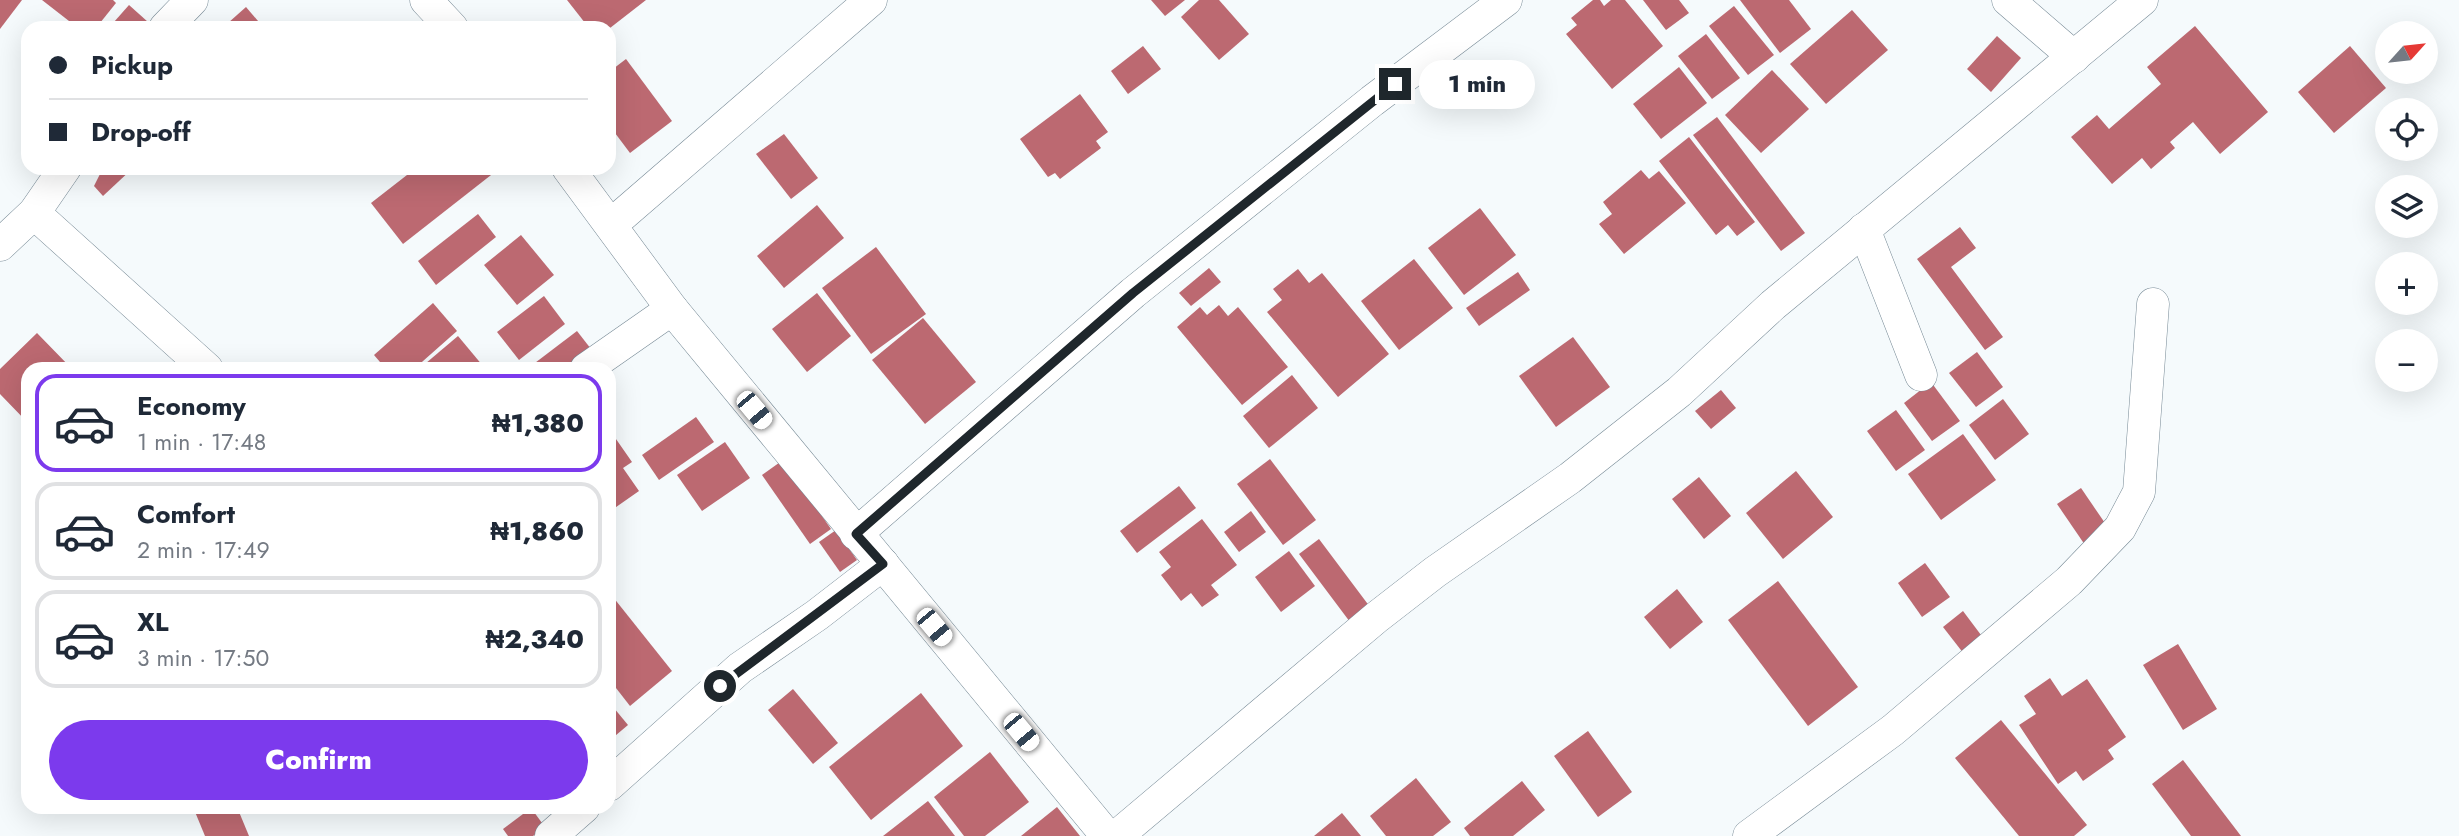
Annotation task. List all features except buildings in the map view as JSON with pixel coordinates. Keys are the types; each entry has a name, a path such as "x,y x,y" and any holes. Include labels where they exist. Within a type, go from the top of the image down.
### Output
{"street":[{"path":"172,21 192,0"},
{"path":"426,0 446,21"},
{"path":"612,224 871,0"},
{"path":"856,534 1133,293 1372,101 1506,0"},
{"path":"2008,0 2074,57"},
{"path":"1117,836 1377,617 1435,572 1570,478 1679,393 1773,305 2142,0"},
{"path":"0,245 34,213 60,175"},
{"path":"574,175 672,309 1107,836"},
{"path":"34,213 199,362"},
{"path":"1864,229 1920,375"},
{"path":"1749,836 1893,730 2069,581 2120,528 2139,492 2154,304"},
{"path":"596,362 672,309"},
{"path":"616,779 740,668 817,615 883,564"},
{"path":"551,836 576,814"}],"route":[{"path":"720,686 740,668 817,615 883,564 856,534 1133,293 1395,84"}]}
